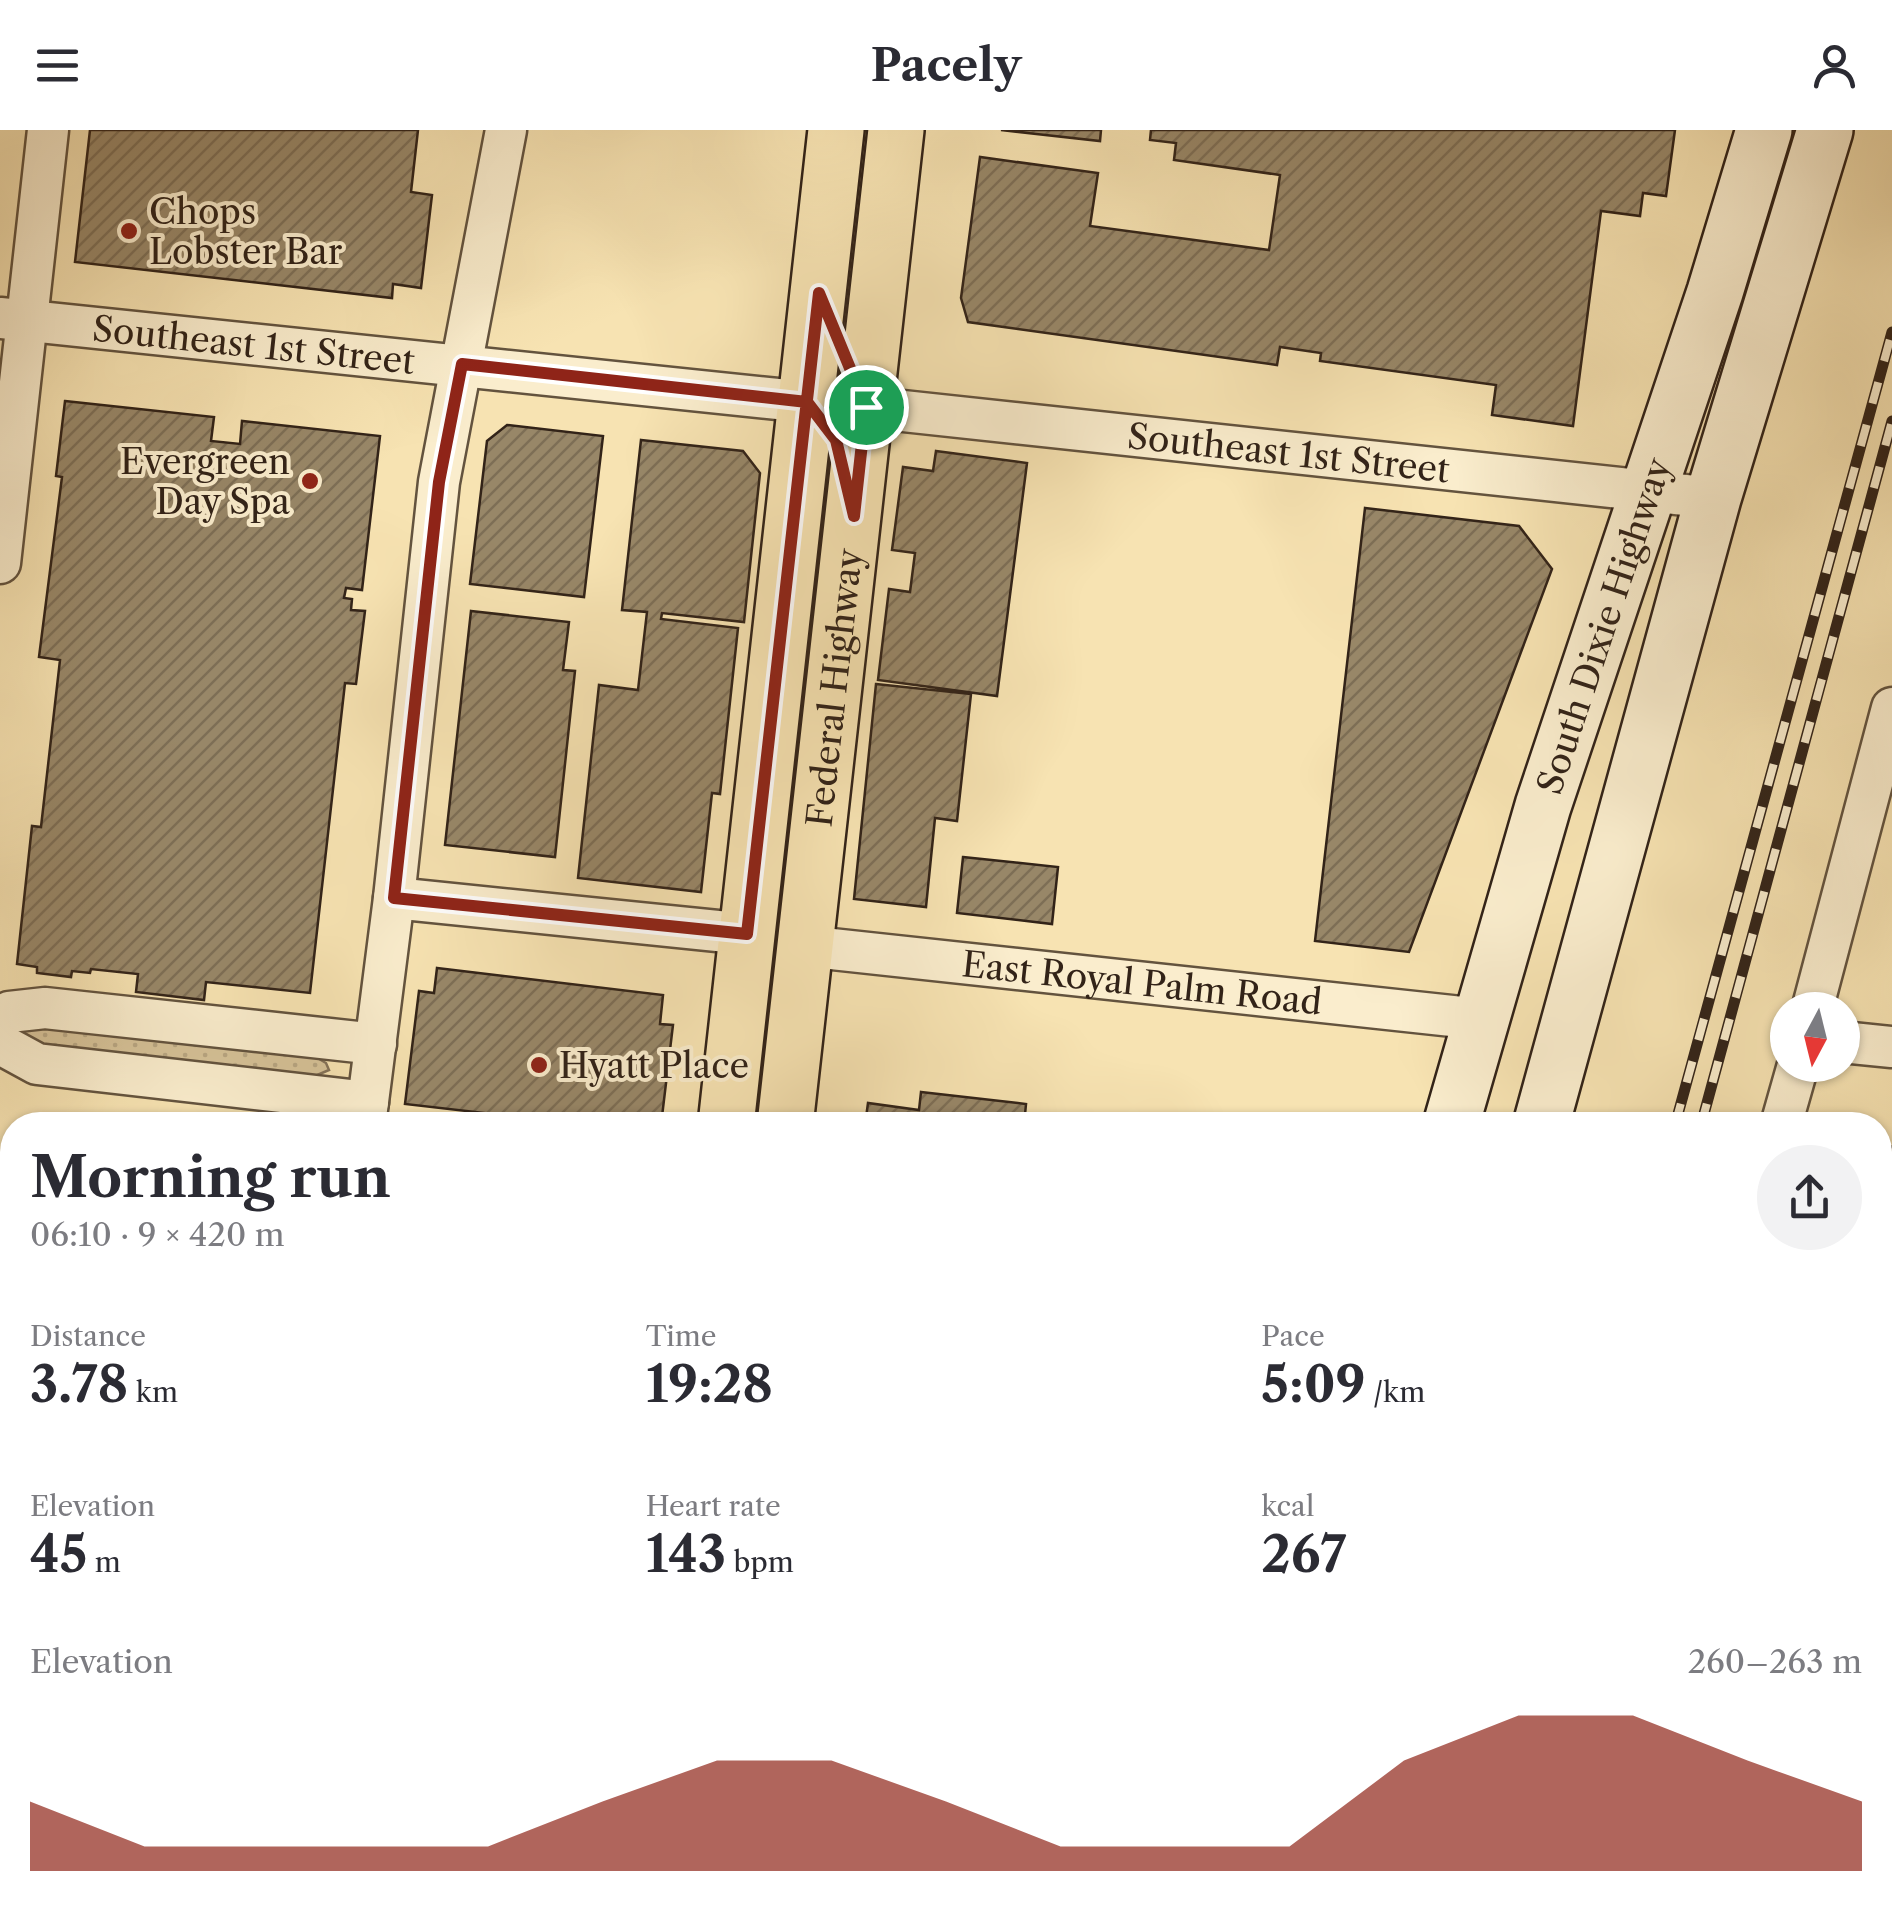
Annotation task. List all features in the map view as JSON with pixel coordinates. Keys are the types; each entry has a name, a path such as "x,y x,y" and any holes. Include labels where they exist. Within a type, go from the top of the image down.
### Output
{"main road":[{"name":"Federal Highway","path":"727,1112 836,130"},
{"name":"Federal Highway","path":"786,1112 896,130"},
{"name":"South Dixie Highway","path":"1454,1112 1543,806 1715,292 1764,130"},
{"name":"South Dixie Highway","path":"1545,1112 1713,498 1825,130"},
{"path":"819,293 866,407"},
{"path":"807,402 836,440 854,516"}],"street":[{"path":"0,562 13,319 48,130"},
{"path":"366,1112 439,482 506,130"},
{"name":"Southeast 1st Street","path":"13,319 807,402"},
{"name":"Southeast 1st Street","path":"866,407 1713,498"},
{"path":"1818,992 1882,785 1892,708"},
{"path":"394,898 747,934"},
{"name":"East Royal Palm Road","path":"804,946 1480,1019"},
{"path":"353,1112 37,1064 3,1025 44,1008 376,1044"},
{"path":"1860,1044 1892,1047"},
{"path":"1788,1112 1794,1082"}],"shaded area":[{"path":"29,1026 314,1056 326,1063 329,1070 315,1076 292,1076 25,1043 23,1030"}],"building":[{"path":"90,130 418,130 411,192 432,195 421,288 393,284 392,298 75,262"},
{"path":"1001,130 1101,130 1100,141"},
{"path":"1151,130 1675,130 1666,196 1643,193 1640,216 1601,211 1573,426 1492,415 1496,385 1320,361 1321,353 1280,347 1277,365 968,322 961,298 980,157 1098,173 1090,226 1269,250 1280,175 1174,160 1176,143 1150,140"},
{"path":"65,401 214,417 211,441 240,444 242,421 380,436 362,590 346,588 344,598 352,599 351,610 365,611 356,684 345,683 310,993 206,982 204,1000 136,992 138,974 91,969 90,973 72,971 71,977 37,973 37,967 17,964 32,826 41,827 60,660 39,657 62,477 56,476"},
{"path":"507,425 603,436 584,597 470,584 487,441"},
{"path":"641,440 743,451 760,473 744,622 662,613 661,619 738,628 720,794 712,793 701,892 578,878 599,685 638,690 647,612 622,610"},
{"path":"936,451 1027,463 997,696 878,680 889,589 910,592 915,553 892,550 903,467 933,471"},
{"path":"1365,508 1519,526 1552,569 1409,952 1315,941"},
{"path":"471,611 569,622 563,670 575,671 555,857 445,845"},
{"path":"876,684 971,694 957,821 935,818 926,907 854,899"},
{"path":"963,857 1058,867 1052,924 957,913"},
{"name":"Hyatt Place","path":"437,968 663,995 660,1024 673,1025 663,1112 475,1112 405,1104 419,991 434,993"},
{"path":"921,1092 1026,1104 1025,1112 867,1112 868,1103 919,1110"}],"railway":[{"path":"1679,1112 1892,332"},
{"path":"1705,1112 1892,421"}],"place":[{"name":"Chops Lobster Bar","path":"129,231"},
{"name":"Evergreen Day Spa","path":"310,481"},
{"name":"Hyatt Place","path":"539,1065"}],"route":[{"path":"866,407 819,293 807,402 747,934 394,898 439,482 462,364 807,402 836,440 854,516 866,407"}]}
